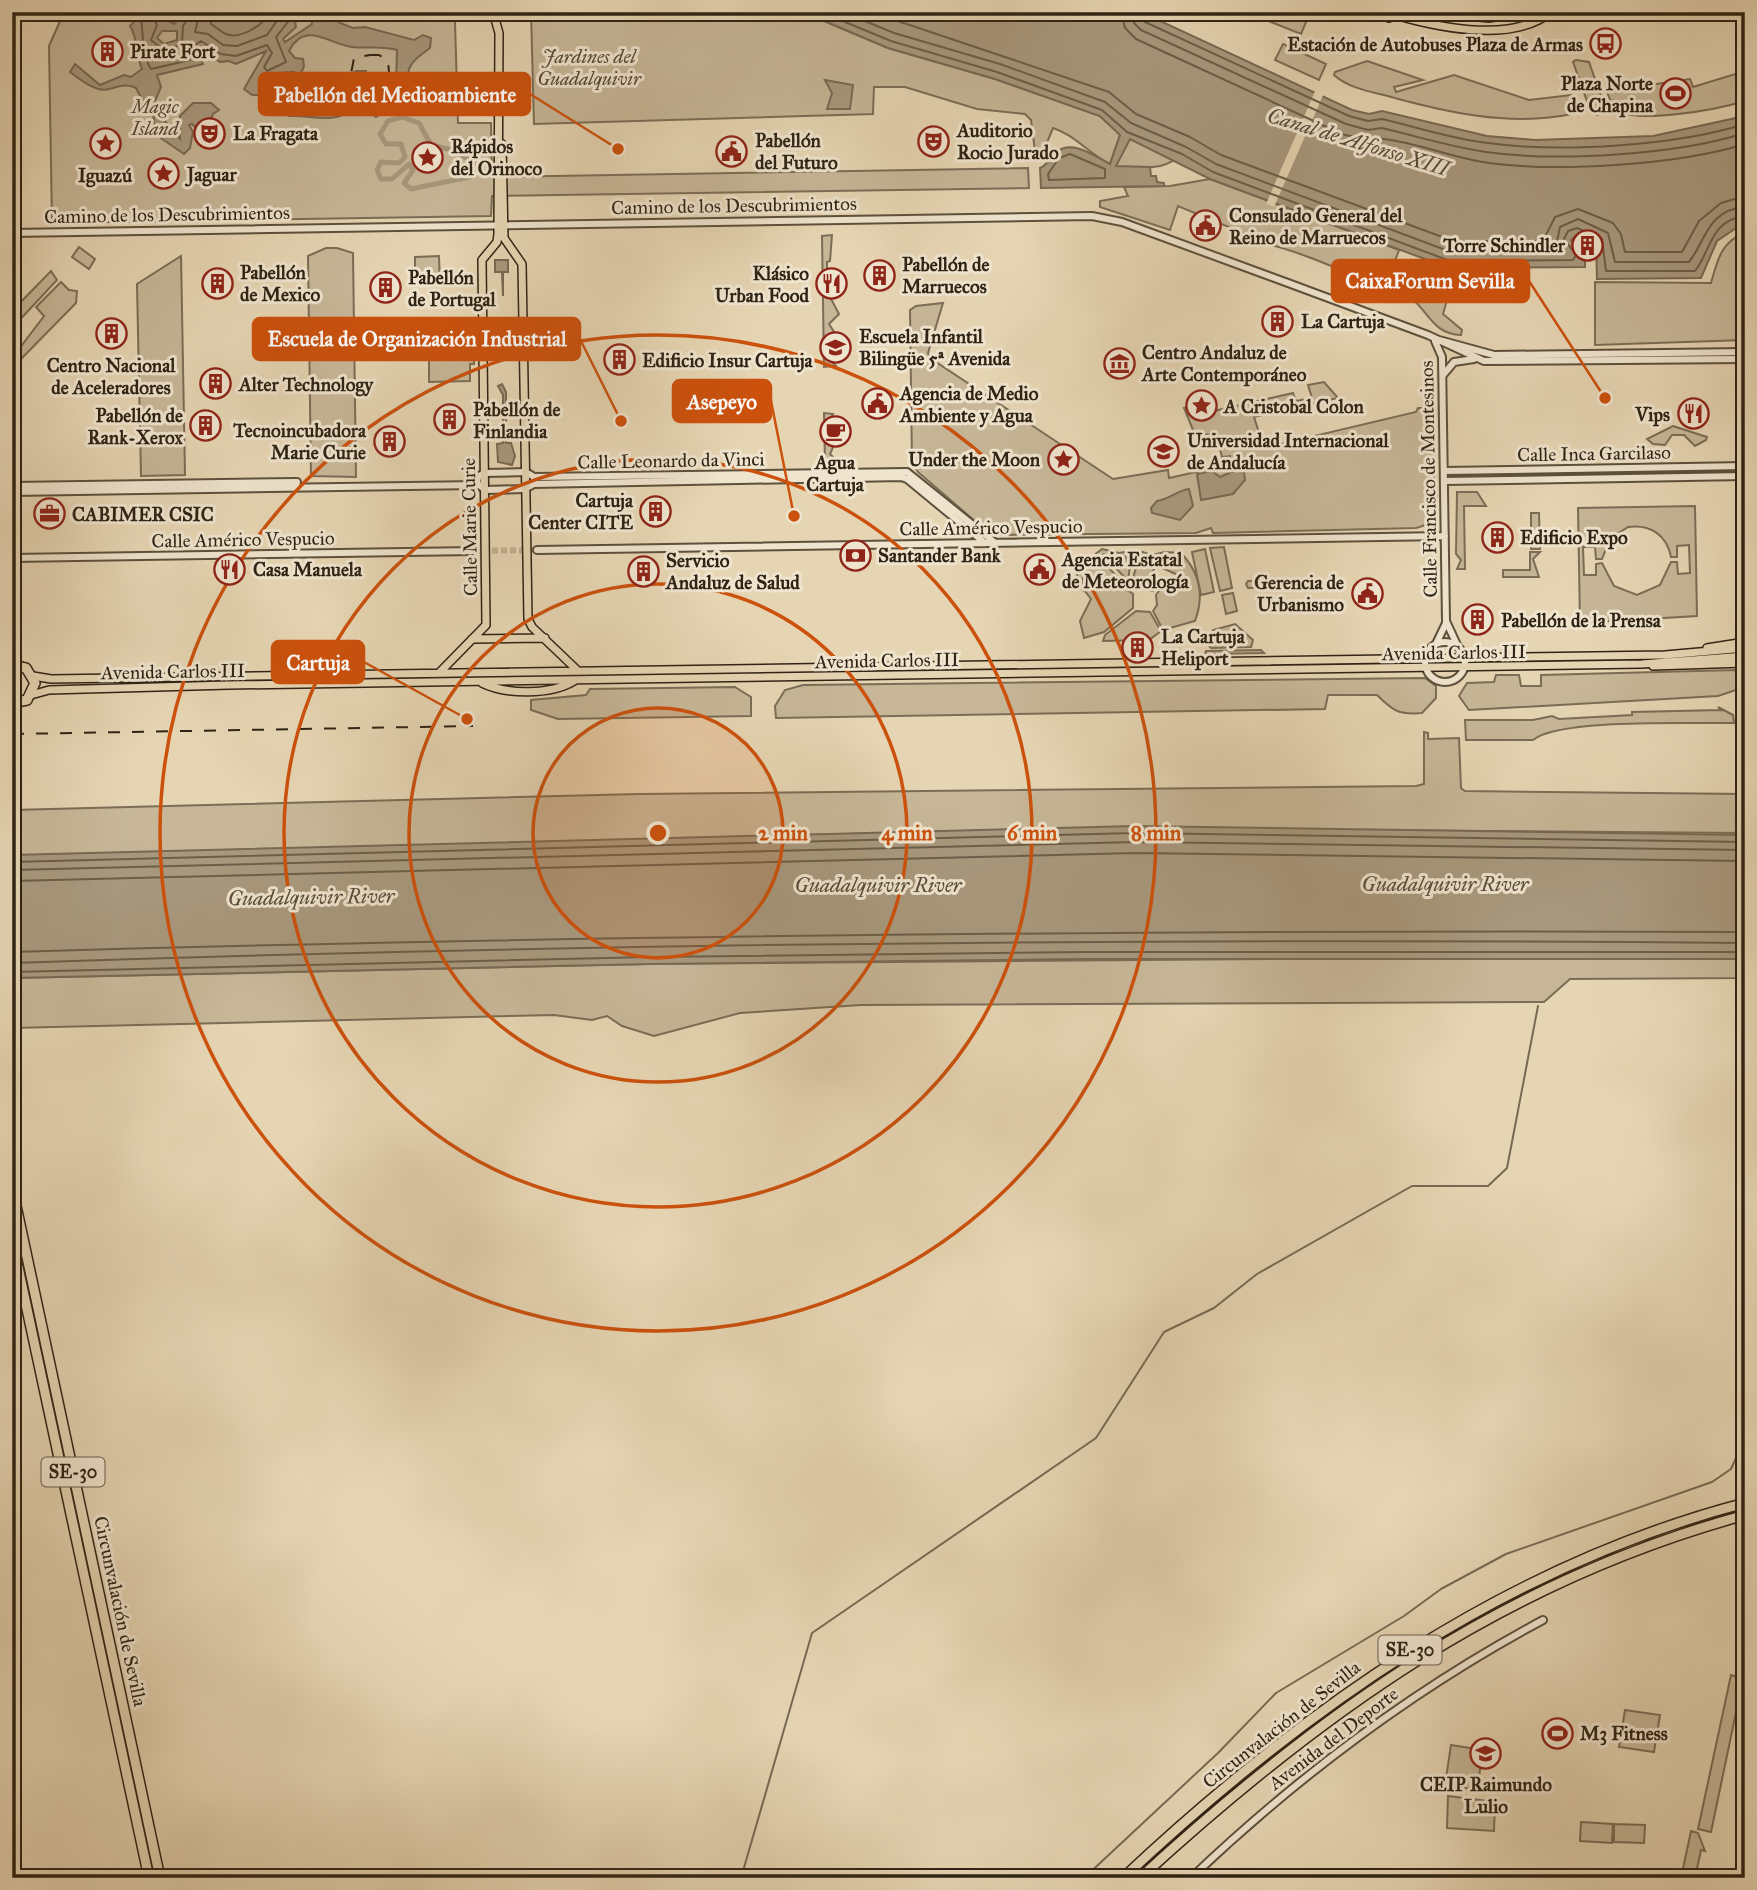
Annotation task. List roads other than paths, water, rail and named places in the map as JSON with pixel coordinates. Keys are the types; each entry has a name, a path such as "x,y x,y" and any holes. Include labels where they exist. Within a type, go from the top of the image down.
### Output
{"highway":[{"path":"12,703 22,702 31,695 33,676 17,666"},
{"name":"Circunvalación de Sevilla","path":"12,1187 160,1878"},
{"name":"Circunvalación de Sevilla","path":"12,1239 149,1878"},
{"name":"Circunvalación de Sevilla","path":"1122,1878 1262,1757 1344,1695 1427,1640 1511,1592 1581,1559 1654,1530 1745,1503"},
{"name":"Circunvalación de Sevilla","path":"1140,1878 1280,1758 1425,1653 1509,1605 1588,1567 1661,1540 1745,1514"}],"main road":[{"path":"493,12 499,33 501,225 505,241 522,264 528,619 532,627 576,669 576,680"},
{"path":"1371,12 1394,20 1405,13"},
{"path":"1385,12 1405,13 1412,20 1452,28 1490,30 1540,21 1551,12"},
{"path":"1426,12 1489,18 1525,12"},
{"name":"Calle Marie Curie","path":"472,639 486,625 481,482 482,260 497,242 501,225"},
{"path":"447,681 440,671 472,639 546,638"},
{"path":"1665,655 1745,642"},
{"name":"Avenida Carlos III","path":"33,676 51,679 146,678 440,671 1665,655 1745,648"},
{"name":"Avenida Carlos III","path":"31,695 48,690 447,681 478,681 496,691 560,689 576,680 1642,664 1745,656"},
{"path":"12,660 17,666"},
{"path":"1642,664 1664,667 1745,663"}],"street":[{"name":"Camino de los Descubrimientos","path":"12,233 1092,216 1122,222 1434,339 1475,359 1506,363 1745,359"},
{"name":"Camino de los Descubrimientos","path":"1434,339 1494,355 1745,352"},
{"name":"Calle Francisco de Montesinos","path":"1434,339 1441,350 1446,621 1465,657"},
{"path":"1442,377 1454,362 1475,359"},
{"name":"Calle Inca Garcilaso","path":"1444,471 1745,466"},
{"path":"526,472 534,481"},
{"name":"Calle Leonardo da Vinci","path":"12,492 481,482 526,472"},
{"name":"Calle Leonardo da Vinci","path":"12,486 481,482 525,489 534,481 907,472 994,542"},
{"name":"Calle Inca Garcilaso","path":"1444,481 1745,476"},
{"name":"Calle Leonardo da Vinci","path":"534,481 901,477 985,542"},
{"name":"Calle Américo Vespucio","path":"537,550 1445,536"},
{"name":"Calle Américo Vespucio","path":"12,558 474,551"},
{"name":"Calle Francisco de Montesinos","path":"1426,658 1436,644 1446,621"},
{"path":"1436,644 1448,642 1458,647"},
{"path":"1426,658 1426,668 1436,680 1447,682 1460,676 1465,667 1465,657"},
{"name":"Avenida del Deporte","path":"1191,1878 1268,1808 1368,1729 1456,1668 1543,1620"}],"water":[{"path":"151,12 174,24 186,12 328,12 340,23 353,28 365,27 414,40 423,35 431,38 430,48 411,65 408,80 404,84 396,83 397,50 352,47 310,35 295,42 289,51 295,58 303,59 304,66 297,87 300,94 318,107 323,103 333,107 349,100 353,105 386,98 397,99 398,103 376,117 367,110 352,110 330,118 289,116 283,105 290,93 288,89 281,91 276,83 292,72 277,73 258,95 252,95 244,89 266,51 236,64 229,61 220,62 200,48 197,51 203,64 157,75 161,87 155,101 161,116 180,139 180,116 193,103 211,103 219,110 213,114 207,130 199,131 192,124 189,125 193,132 190,148 184,154 155,134 153,112 146,107 136,88 125,86 99,89 88,85 70,72 75,64 100,85 124,75 131,77 142,69 130,26 139,16","holes":["305,17 311,19 312,24 285,42 283,39 296,27 295,22","162,31 177,31 177,40 164,44 157,38"]},
{"name":"Canal de Alfonso XIII","path":"803,12 1141,12 1352,110 1369,114 1382,111 1487,136 1535,140 1653,136 1745,116 1745,222 1717,241 1701,278 1597,279 1596,243 1585,243 1585,239 1577,235 1571,240 1578,248 1585,247 1585,267 1449,268 1210,179 1130,139 1116,166 1150,167 1151,176 1156,176 1157,182 1164,183 1164,186 1041,188 1040,168 1056,152 1063,148 1076,148 1110,164 1120,135 1100,116 995,79 888,48"},
{"path":"356,71 366,71 363,79 354,76 345,81 335,98 331,89"},
{"path":"825,80 853,85 850,109 827,109 832,93"},
{"path":"495,260 508,260 508,272 503,272 503,296 502,272 495,272"},
{"path":"502,384 506,392 506,443 511,443 515,456 512,465 498,462 497,444 503,443 503,395 498,386"},
{"path":"1238,469 1244,472 1245,480 1233,494 1201,500 1197,474 1212,471 1220,477"},
{"path":"1189,489 1193,506 1180,520 1152,513 1151,508 1157,501"},
{"name":"Guadalquivir River","path":"1135,826 1745,835 1745,959 1085,959 650,964 12,978 12,855"}],"waterway":[{"path":"402,117 419,123 431,145 452,150 474,162 474,176 411,189 404,183 413,170 409,164 392,179 381,179 377,170 381,162 399,163 405,157 401,144 386,144 380,134 388,121 402,117"},
{"path":"741,1878 812,1633 1096,1438 1164,1332 1214,1308 1257,1274 1412,1186 1488,1186 1507,1168 1538,1006"},
{"path":"1084,1878 1218,1753 1276,1693 1404,1616 1441,1589 1506,1554 1712,1482 1731,1469 1745,1438"}],"tunnel":[{"path":"474,551 537,550"}],"railway":[{"path":"370,55 379,55 388,61 389,72 375,90 358,101 343,97 340,89 350,79 354,58 370,55"},
{"path":"12,734 473,726"}],"place":[{"name":"Estación de Autobuses Plaza de Armas","path":"1606,44"},
{"name":"Pirate Fort","path":"107,51"},
{"name":"Plaza Norte de Chapina","path":"1676,94"},
{"name":"La Fragata","path":"210,133"},
{"name":"Auditorio Rocio Jurado","path":"934,141"},
{"name":"Iguazú","path":"105,144"},
{"name":"Pabellón del Medioambiente","path":"618,149"},
{"name":"Pabellón del Futuro","path":"732,151"},
{"name":"Rápidos del Orinoco","path":"428,157"},
{"name":"Jaguar","path":"164,174"},
{"name":"Consulado General del Reino de Marruecos","path":"1206,226"},
{"name":"Torre Schindler","path":"1588,245"},
{"name":"Pabellón de Marruecos","path":"879,275"},
{"name":"Pabellón de Mexico","path":"217,283"},
{"name":"Klásico Urban Food","path":"832,284"},
{"name":"Pabellón de Portugal","path":"385,288"},
{"name":"La Cartuja","path":"1278,321"},
{"name":"Centro Nacional de Aceleradores","path":"111,334"},
{"name":"Escuela Infantil Bilingüe 5ª Avenida","path":"836,347"},
{"name":"Edificio Insur Cartuja","path":"619,360"},
{"name":"Centro Andaluz de Arte Contemporáneo","path":"1119,363"},
{"name":"Alter Technology","path":"216,384"},
{"name":"CaixaForum Sevilla","path":"1605,398"},
{"name":"Agencia de Medio Ambiente y Agua","path":"877,404"},
{"name":"A Cristobal Colon","path":"1201,406"},
{"name":"Vips","path":"1693,414"},
{"name":"Pabellón de Finlandia","path":"450,420"},
{"name":"Escuela de Organización Industrial","path":"621,421"},
{"name":"Pabellón de Rank-Xerox","path":"206,426"},
{"name":"Agua Cartuja","path":"835,431"},
{"name":"Tecnoincubadora Marie Curie","path":"389,441"},
{"name":"Universidad Internacional de Andalucía","path":"1164,451"},
{"name":"Under the Moon","path":"1063,459"},
{"name":"Cartuja Center CITE","path":"656,511"},
{"name":"CABIMER CSIC","path":"49,514"},
{"name":"Asepeyo","path":"794,516"},
{"name":"Edificio Expo","path":"1497,537"},
{"name":"Santander Bank","path":"855,555"},
{"name":"Casa Manuela","path":"230,569"},
{"name":"Agencia Estatal de Meteorología","path":"1039,570"},
{"name":"Servicio Andaluz de Salud","path":"643,571"},
{"name":"Gerencia de Urbanismo","path":"1367,593"},
{"name":"Pabellón de la Prensa","path":"1478,620"},
{"name":"La Cartuja Heliport","path":"1138,647"},
{"name":"Cartuja","path":"467,719"},
{"name":"M3 Fitness","path":"1557,1733"},
{"name":"CEIP Raimundo Lulio","path":"1486,1753"}],"park label":[{"name":"Jardines del Guadalquivir","path":"589,67"},
{"name":"Magic Island","path":"155,117"}]}
